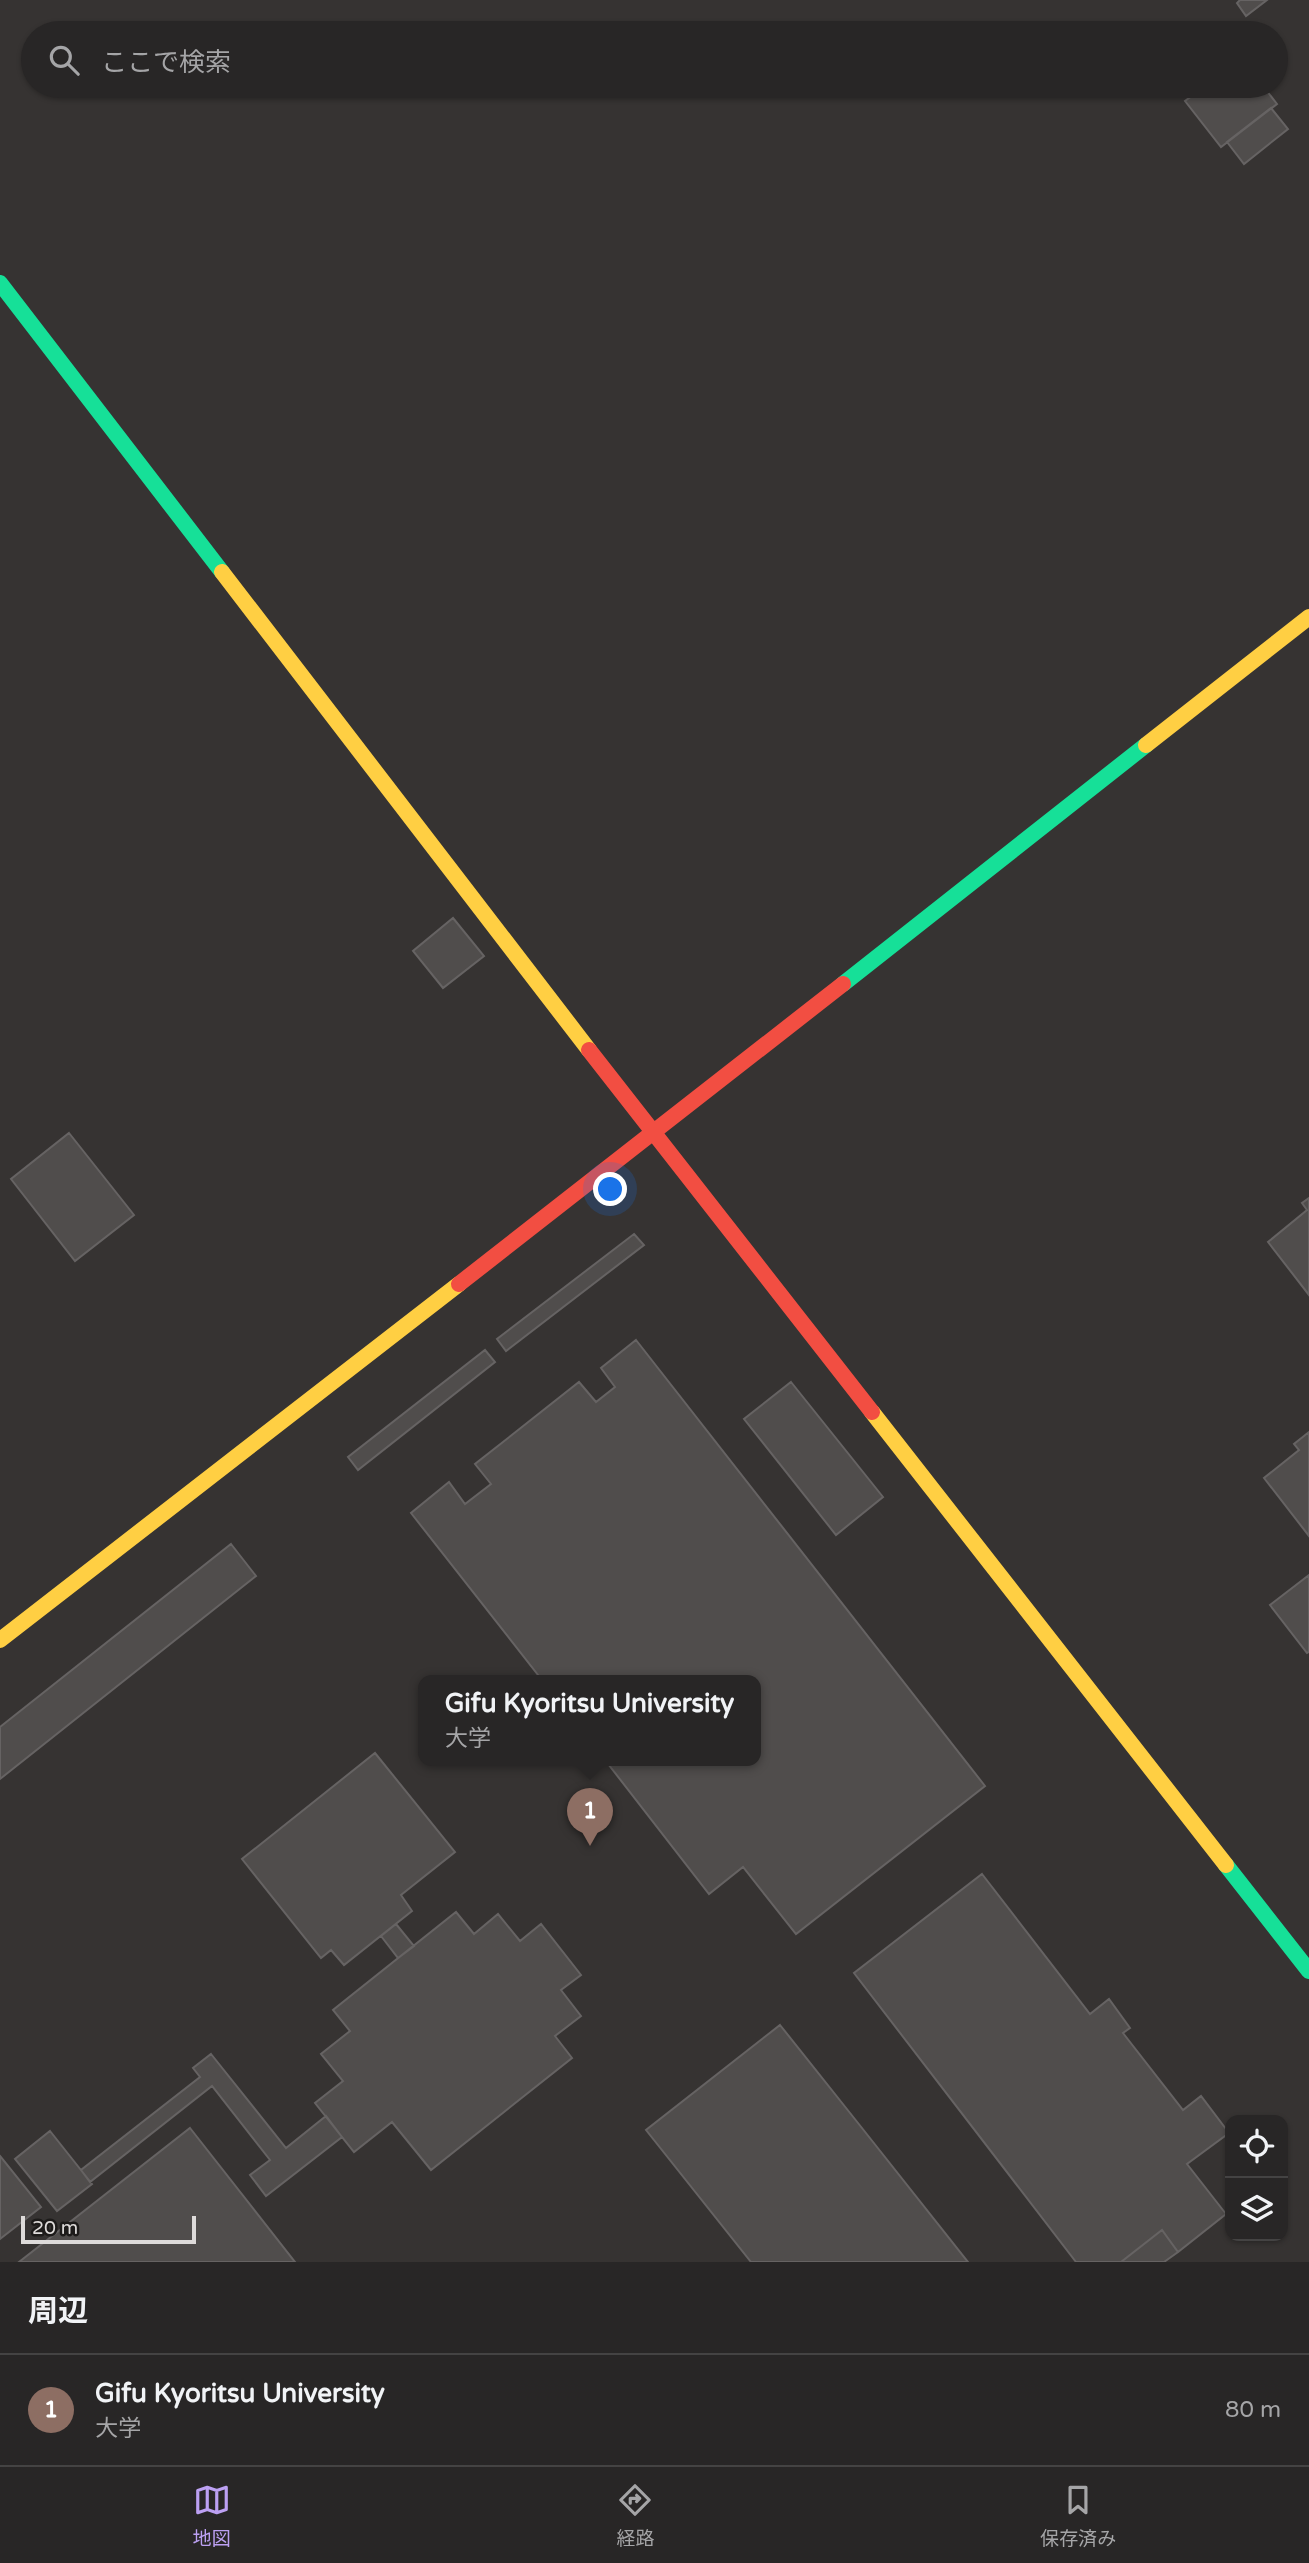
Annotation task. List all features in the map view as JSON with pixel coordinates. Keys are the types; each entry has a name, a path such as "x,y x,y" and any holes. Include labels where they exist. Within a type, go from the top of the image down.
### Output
{"street":[{"path":"0,283 653,1133 1309,1972"},
{"path":"0,1640 653,1133 1309,617"}],"building":[{"path":"1240,0 1267,0 1246,16 1237,3"},
{"path":"1189,98 1272,98 1277,104 1221,147 1185,101"},
{"path":"1271,108 1288,129 1244,164 1227,142"},
{"path":"453,918 484,956 443,988 413,951"},
{"path":"69,1133 134,1215 75,1261 11,1179"},
{"path":"1309,1198 1309,1295 1268,1242 1307,1210 1302,1203"},
{"path":"634,1234 644,1245 506,1351 497,1339"},
{"path":"636,1340 985,1786 796,1934 743,1867 709,1894 610,1766 761,1766 761,1675 538,1675 411,1513 449,1482 465,1504 491,1484 475,1464 579,1382 596,1402 615,1387 601,1368"},
{"path":"485,1350 495,1362 358,1470 348,1457"},
{"path":"791,1382 883,1497 836,1535 744,1419"},
{"path":"1309,1432 1309,1536 1264,1478 1299,1450 1294,1444"},
{"path":"231,1544 256,1576 0,1779 0,1727"},
{"path":"1309,1575 1309,1652 1307,1653 1270,1605"},
{"path":"375,1753 455,1852 401,1895 412,1911 344,1965 331,1950 321,1958 242,1859"},
{"path":"982,1874 1090,2014 1109,1999 1130,2028 1123,2033 1183,2110 1201,2096 1225,2128 1225,2136 1187,2164 1225,2215 1178,2252 1162,2230 1121,2262 1076,2262 854,1973"},
{"path":"456,1912 474,1934 498,1914 520,1941 541,1924 581,1975 561,1990 581,2016 555,2036 572,2058 431,2170 392,2122 354,2152 315,2103 343,2081 321,2054 350,2031 333,2010"},
{"path":"396,1924 414,1946 398,1958 381,1936"},
{"path":"780,2025 968,2262 751,2262 646,2130"},
{"path":"211,2054 286,2148 326,2116 342,2137 266,2196 250,2175 270,2160 212,2086 90,2182 81,2170 200,2077 193,2068"},
{"path":"190,2128 295,2262 19,2262"},
{"path":"50,2131 92,2184 57,2211 15,2159"},
{"path":"0,2156 41,2207 0,2239"},
{"path":"1162,2230 1178,2252 1164,2262 1121,2262"}],"traffic: fast":[{"path":"0,283 222,572"},
{"path":"843,984 1146,745"},
{"path":"1226,1865 1309,1971"}],"traffic: slow":[{"path":"222,572 589,1050"},
{"path":"1146,745 1309,617"},
{"path":"0,1640 459,1284"},
{"path":"872,1412 1226,1865"}],"traffic: jam":[{"path":"459,1284 843,984"},
{"path":"589,1050 872,1412"}],"place":[{"name":"Gifu Kyoritsu University","path":"590,1846"}]}
